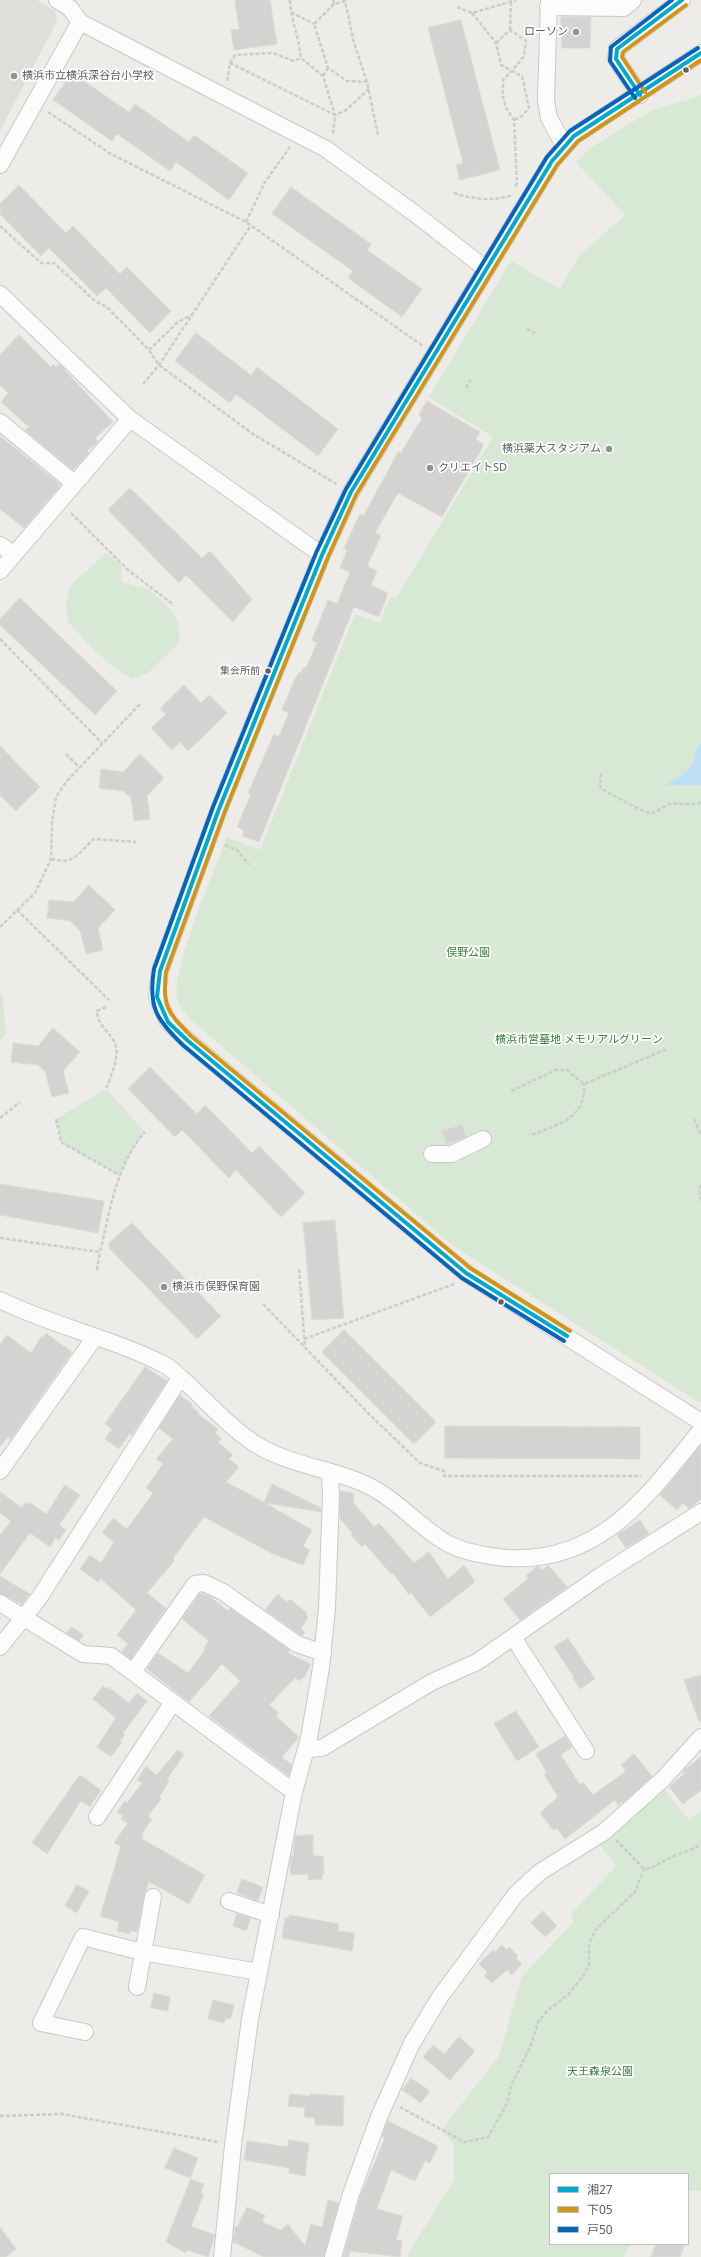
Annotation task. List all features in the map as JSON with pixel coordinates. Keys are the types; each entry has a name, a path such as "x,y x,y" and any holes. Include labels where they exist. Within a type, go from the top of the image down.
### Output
{"street":[{"path":"58,0 70,8 80,22 326,149 414,213 486,269"},
{"path":"564,145 549,118 546,100 548,3 624,8 632,0"},
{"path":"640,95 616,59 617,49 682,0"},
{"path":"0,165 80,22"},
{"path":"701,53 640,95 574,136 564,145 552,161 351,492 322,555 297,621 219,809 160,971 157,998 168,1022 466,1273 701,1422"},
{"path":"0,294 130,419 322,555"},
{"path":"0,571 130,419"},
{"path":"0,422 74,483"},
{"path":"0,545 14,554"},
{"path":"432,1154 452,1154 483,1139"},
{"path":"0,1300 30,1315 95,1337 167,1366 248,1439 283,1458 355,1480 378,1491 426,1530 448,1544 473,1553 520,1559 541,1556 592,1539 615,1526 636,1507 701,1430"},
{"path":"0,1471 95,1337"},
{"path":"0,1647 39,1598 180,1378"},
{"path":"226,2254 233,2145 250,2019 294,1792 307,1749 323,1653 331,1495 330,1472"},
{"path":"307,1749 322,1748 432,1682 477,1662 600,1576 701,1512"},
{"path":"133,1672 195,1584 204,1583 223,1592 297,1644 323,1653"},
{"path":"0,1604 83,1654 110,1656 294,1792"},
{"path":"513,1637 586,1751"},
{"path":"97,1817 173,1702"},
{"path":"333,2257 351,2194 388,2100 412,2043 440,1997 516,1894 540,1872 583,1847 606,1830 663,1779 701,1737"},
{"path":"137,1987 142,1952 153,1897"},
{"path":"229,1900 271,1915"},
{"path":"85,2032 41,2023 83,1937 142,1952 259,1972"}],"path":[{"path":"290,0 291,12 300,41 301,58 323,76 335,115 332,138 326,149"},
{"path":"333,0 334,4"},
{"path":"472,13 516,0"},
{"path":"314,24 334,4 344,1 354,43 369,89 378,135"},
{"path":"496,43 510,30 511,2"},
{"path":"457,7 472,13 496,43 501,65 522,76 529,108 522,116 514,120"},
{"path":"291,12 314,24 328,68 347,81 367,82"},
{"path":"454,193 466,198 483,199 512,196 517,183 514,120 506,108 503,97 503,80 524,56 526,41 510,30"},
{"path":"225,97 230,63 235,56 273,54 294,61 301,58"},
{"path":"230,63 335,115"},
{"path":"323,76 328,68"},
{"path":"335,115 346,110 369,89"},
{"path":"35,103 111,154 251,225 435,354"},
{"path":"246,222 265,182 298,135"},
{"path":"143,384 159,365 251,225"},
{"path":"0,226 41,263 54,263 95,300 107,307 149,350 159,365 253,434 351,492"},
{"path":"149,350 178,322 193,314"},
{"path":"527,329 535,333"},
{"path":"466,388 471,379"},
{"path":"60,501 128,570 174,604"},
{"path":"0,640 102,743"},
{"path":"0,927 35,893 51,859 52,822 56,797 67,781 141,703"},
{"path":"66,754 80,768"},
{"path":"601,773 600,787 608,794 630,803 646,812 652,813 671,804 695,805 701,802"},
{"path":"51,859 64,862 71,860 94,839 136,842"},
{"path":"225,845 237,850 249,866"},
{"path":"18,910 109,1000"},
{"path":"106,1007 97,1011 97,1018 116,1046 114,1062 106,1089"},
{"path":"584,1084 667,1049"},
{"path":"511,1091 556,1070 567,1070 584,1084 585,1098 578,1111 570,1118 532,1135"},
{"path":"0,1118 20,1102"},
{"path":"56,1119 61,1142 120,1175"},
{"path":"694,1119 701,1136"},
{"path":"97,1270 100,1252 120,1175 135,1144 145,1132"},
{"path":"701,1185 699,1190 701,1201"},
{"path":"0,1238 100,1252"},
{"path":"299,1269 305,1348"},
{"path":"304,1339 460,1281"},
{"path":"263,1304 369,1414 420,1463 444,1471 444,1476 661,1476"},
{"path":"606,1830 644,1868 655,1868 673,1856 692,1850 701,1844"},
{"path":"388,2100 464,2142 488,2137 507,2103 511,2086 531,2046 538,2022 547,2011 569,1994 583,1976 589,1965 589,1943 596,1929 635,1892 644,1868"},
{"path":"0,2116 61,2114 233,2145"}],"shaded area":[{"name":"横浜市立横浜深谷台小学校","path":"0,0 37,0 55,11 57,21 0,131"}],"green space":[{"name":"俣野公園","path":"701,94 701,1402 699,1402 453,1246 190,1019 180,1007 178,1002 177,985 187,943 195,919 227,837 260,850 355,614 379,623 391,596 396,598 493,437 429,397 511,261 560,289 579,256 625,215 576,162 590,148 654,109 694,98"},
{"path":"106,553 121,565 122,582 150,590 170,609 178,622 180,634 178,644 148,673 132,679 116,669 95,651 68,622 66,603 70,586"},
{"path":"0,990 3,999 6,1033 0,1040"},
{"path":"106,1089 145,1132 135,1144 119,1175 61,1142 56,1119"},
{"name":"天王森泉公園","path":"661,1786 689,1820 701,1810 701,2191 689,2191 689,2173 549,2173 549,2245 630,2245 624,2257 408,2257 409,2252 454,2180 454,2144 442,2129 499,2056 522,1976 573,1923 571,1914 616,1866 597,1842"}],"water":[{"path":"701,742 701,785 665,785 689,769 693,763 698,745"}],"building":[{"path":"235,0 270,0 277,44 234,50 231,30 239,29"},
{"name":"ローソン","path":"561,17 591,17 590,48 562,48"},
{"path":"461,20 500,170 460,180 456,165 463,163 428,28"},
{"path":"72,73 129,112 135,104 189,142 194,135 248,173 229,200 176,162 170,171 117,134 112,141 53,100"},
{"path":"19,185 66,233 73,226 120,274 127,267 171,311 150,333 106,288 97,296 49,248 41,256 0,214 0,204"},
{"path":"291,187 371,244 367,250 422,289 402,317 348,278 353,271 272,214"},
{"path":"196,333 251,375 257,367 338,429 318,456 236,394 230,403 175,361"},
{"path":"19,335 51,367 53,364 56,367 59,364 113,422 95,438 98,442 87,451 89,453 73,470 25,430 29,427 1,402 8,393 0,385 0,355"},
{"path":"427,401 480,432 476,439 484,445 442,517 398,493 375,533 381,536 367,566 377,571 371,585 388,593 379,617 354,607 259,842 242,836 244,830 237,827 251,794 248,793 274,734 279,736 289,713 282,710 293,683 299,672 301,673 304,667 306,668 317,643 312,640 328,600 337,604 350,572 340,568 347,550 344,548 360,514 364,515 398,452 401,453 422,418 419,415"},
{"path":"0,436 61,485 24,528 0,509"},
{"path":"130,488 202,558 210,551 252,599 233,622 186,575 179,583 108,510"},
{"path":"20,598 117,691 95,715 0,625 0,619"},
{"path":"184,685 201,703 209,695 227,713 188,751 180,742 172,750 151,728 166,714 160,709"},
{"path":"0,746 40,787 16,811 0,795"},
{"path":"140,754 164,778 147,796 150,819 134,821 131,798 123,791 99,788 101,769 123,772"},
{"path":"89,885 115,910 98,928 103,950 86,954 80,931 70,921 47,918 49,900 73,902"},
{"path":"53,1028 80,1052 63,1071 69,1093 52,1097 45,1072 38,1065 11,1062 13,1043 38,1046"},
{"path":"150,1067 197,1114 205,1105 252,1153 259,1146 305,1193 281,1217 236,1170 229,1178 182,1130 175,1137 128,1089"},
{"path":"462,1125 466,1137 446,1144 442,1131"},
{"path":"0,1184 104,1201 98,1233 0,1215"},
{"path":"335,1220 344,1318 312,1320 303,1223"},
{"path":"132,1223 221,1316 197,1339 109,1248 109,1243"},
{"path":"344,1330 436,1422 414,1444 322,1352"},
{"path":"46,1333 72,1352 11,1439 8,1437 0,1447 0,1344 7,1335 31,1353 42,1336 44,1337"},
{"path":"145,1367 167,1381 132,1435 130,1433 119,1449 105,1439 112,1429 105,1424"},
{"path":"180,1395 192,1404 191,1406 199,1413 198,1414 218,1429 215,1433 221,1438 218,1442 233,1455 229,1459 239,1467 226,1482 264,1502 272,1484 321,1508 321,1512 265,1503 312,1530 303,1546 310,1550 303,1565 273,1554 204,1517 173,1558 175,1560 147,1593 166,1608 131,1659 121,1652 128,1644 117,1635 136,1610 101,1579 98,1582 80,1569 90,1555 101,1563 114,1542 102,1533 113,1518 127,1529 153,1493 146,1488 163,1464 156,1459 173,1439 159,1428"},
{"path":"445,1426 640,1427 640,1459 445,1458"},
{"path":"701,1445 701,1499 689,1509 683,1503 677,1510 660,1495"},
{"path":"65,1485 80,1495 59,1525 66,1530 59,1540 55,1538 50,1547 30,1533 0,1574 0,1535 11,1521 0,1513 0,1492 22,1508 25,1503 28,1505 29,1502 46,1514"},
{"path":"340,1491 354,1493 353,1502 374,1527 379,1523 414,1563 429,1552 448,1579 464,1565 475,1582 430,1617 411,1593 409,1595 393,1573 391,1574 365,1544 362,1547 351,1535 353,1534 340,1518"},
{"path":"640,1520 649,1534 626,1548 617,1535"},
{"path":"548,1565 567,1587 520,1620 503,1599 528,1579 526,1576 537,1566 543,1570"},
{"path":"0,1576 30,1594 22,1604 0,1594"},
{"path":"200,1593 209,1596 228,1611 230,1608 290,1650 288,1653 311,1664 304,1678 302,1677 300,1681 295,1678 269,1705 279,1713 276,1716 299,1737 282,1757 292,1765 289,1776 209,1716 240,1681 222,1664 189,1702 147,1669 158,1653 188,1673 205,1650 204,1648 209,1641 182,1619"},
{"path":"278,1594 287,1602 290,1599 307,1613 306,1615 308,1617 301,1629 305,1632 302,1636 265,1610"},
{"path":"72,1627 84,1635 79,1641 67,1633"},
{"path":"568,1638 595,1679 580,1689 573,1678 574,1677 554,1647"},
{"path":"701,1675 701,1721 699,1722 684,1680"},
{"path":"103,1686 107,1689 108,1687 129,1703 137,1693 147,1701 123,1733 125,1735 120,1741 122,1742 111,1757 97,1747 116,1718 93,1699"},
{"path":"516,1711 539,1747 517,1761 494,1724"},
{"path":"565,1736 572,1747 561,1755 580,1785 583,1782 593,1795 626,1771 621,1765 634,1754 652,1776 626,1800 618,1805 615,1800 565,1839 557,1828 553,1830 540,1813 558,1797 544,1774 547,1773 536,1754"},
{"path":"178,1750 184,1754 167,1780 169,1781 159,1797 161,1799 148,1816 152,1819 141,1835 143,1836 142,1839 205,1875 189,1904 149,1882 144,1895 137,1932 130,1931 130,1934 117,1931 119,1922 100,1916 121,1846 114,1843 128,1823 121,1819 123,1816 117,1812 125,1801 127,1803 142,1783 137,1780 146,1766 156,1775"},
{"path":"701,1757 701,1790 683,1804 669,1787 683,1775 683,1771"},
{"path":"80,1775 101,1790 90,1807 81,1801 47,1854 32,1843"},
{"path":"313,1835 313,1856 323,1856 324,1874 322,1874 322,1879 308,1880 308,1874 291,1875 290,1861 291,1857 293,1857 295,1836"},
{"path":"242,1879 263,1887 258,1901 237,1893"},
{"path":"77,1885 89,1891 77,1913 65,1906"},
{"path":"543,1911 557,1926 545,1937 531,1923"},
{"path":"237,1914 251,1918 246,1931 233,1926"},
{"path":"289,1915 339,1924 338,1931 355,1933 352,1951 282,1938 285,1918 289,1918"},
{"path":"502,1945 507,1950 509,1947 518,1956 516,1958 522,1964 512,1975 507,1970 492,1983 484,1976 487,1972 479,1964 493,1950 495,1952"},
{"path":"154,1993 170,1997 168,2011 151,2008"},
{"path":"213,2000 234,2005 231,2018 225,2019 224,2023 208,2019"},
{"path":"459,2037 475,2051 450,2080 423,2057 433,2045 444,2054"},
{"path":"411,2078 430,2091 421,2103 402,2090"},
{"path":"290,2094 310,2096 310,2094 344,2096 343,2126 315,2125 315,2118 304,2117 305,2108 288,2106"},
{"path":"388,2121 438,2146 430,2163 425,2161 415,2181 391,2170 377,2209 403,2216 396,2240 402,2241 400,2257 349,2251 349,2257 343,2257 360,2197 385,2138 382,2137"},
{"path":"289,2140 309,2143 305,2176 289,2173 289,2168 244,2160 247,2141 288,2147"},
{"path":"174,2148 198,2158 190,2178 165,2168"},
{"path":"191,2179 204,2184 201,2193 204,2194 191,2226 215,2235 208,2257 187,2250 186,2253 166,2242"},
{"path":"328,2200 339,2203 324,2257 264,2257 233,2242 235,2227 237,2227 247,2207 265,2215 262,2222 281,2230 288,2224 305,2246 311,2224 322,2227"},
{"path":"0,2227 16,2249 6,2257 0,2257"},
{"path":"656,2245 685,2245 680,2257 651,2257"}],"transit line":[{"name":"戸50","path":"635,98 610,61 611,47 672,0"},
{"name":"湘27","path":"640,95 616,59 617,49 682,0"},
{"name":"下05","path":"645,92 622,57 623,52 686,5"},
{"name":"戸50","path":"564,1341 462,1278 183,1045 166,1028 156,1012 153,1003 152,982 154,969 213,807 316,553 346,489 547,157 570,131 698,48"},
{"name":"湘27","path":"567,1336 466,1273 187,1040 168,1022 157,997 160,971 219,809 322,555 351,492 552,161 574,136 701,53"},
{"name":"下05","path":"570,1331 470,1268 191,1036 176,1021 168,1008 165,993 166,972 225,811 328,557 356,495 557,165 578,141 701,60"}],"place":[{"name":"ローソン","path":"576,32"},
{"name":"横浜市立横浜深谷台小学校","path":"14,76"},
{"name":"横浜薬大スタジアム","path":"609,449"},
{"name":"クリエイトSD","path":"430,468"},
{"name":"集会所前","path":"268,671"},
{"name":"横浜市俣野保育園","path":"164,1287"}],"park label":[{"name":"横浜市営墓地 メモリアルグリーン","path":"579,1040"}]}
